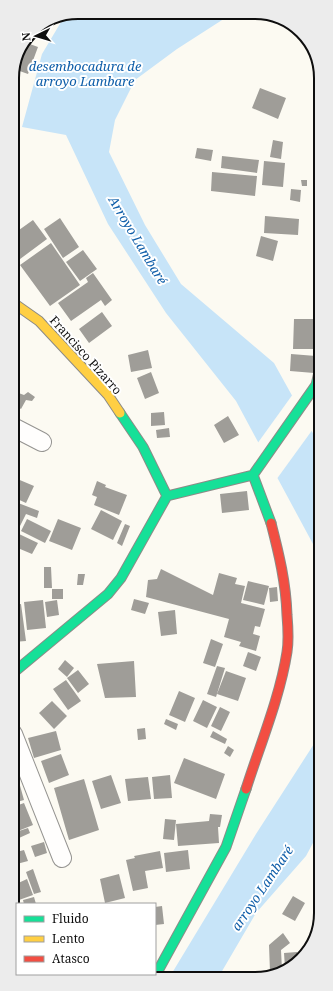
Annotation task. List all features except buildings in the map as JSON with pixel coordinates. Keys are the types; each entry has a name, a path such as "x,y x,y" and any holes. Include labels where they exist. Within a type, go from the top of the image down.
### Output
{"street":[{"name":"Francisco Pizarro","path":"19,307 40,321 108,395 143,447 167,496"},
{"path":"19,668 108,594 122,578 167,496 255,471 314,387"},
{"path":"19,430 42,442"},
{"path":"157,972 226,847 243,800 279,688 288,651 286,591 280,557 255,471"},
{"path":"19,749 62,858"}],"water":[{"name":"desembocadura de arroyo Lambare","path":"224,19 177,49 135,80 115,120 109,152 145,225 181,284 274,363 314,435 314,546 236,401 166,313 108,224 66,135 22,127 42,54 61,21 66,20"},
{"name":"arroyo Lambaré","path":"314,744 314,841 306,856 256,913 222,972 173,972 256,834"}],"pier":[{"path":"293,394 313,429 276,480 257,444"}],"traffic: fast":[{"path":"271,523 253,475 314,388"},
{"path":"120,413 143,447 167,496"},
{"path":"19,668 108,594 121,578 167,496 253,475"},
{"path":"157,972 226,847 246,789"}],"traffic: slow":[{"path":"19,307 39,321 108,395 120,413"}],"traffic: jam":[{"path":"246,789 275,704 288,647 284,580 271,523"}],"water label":[{"name":"Arroyo Lambaré","path":"138,240"}]}
